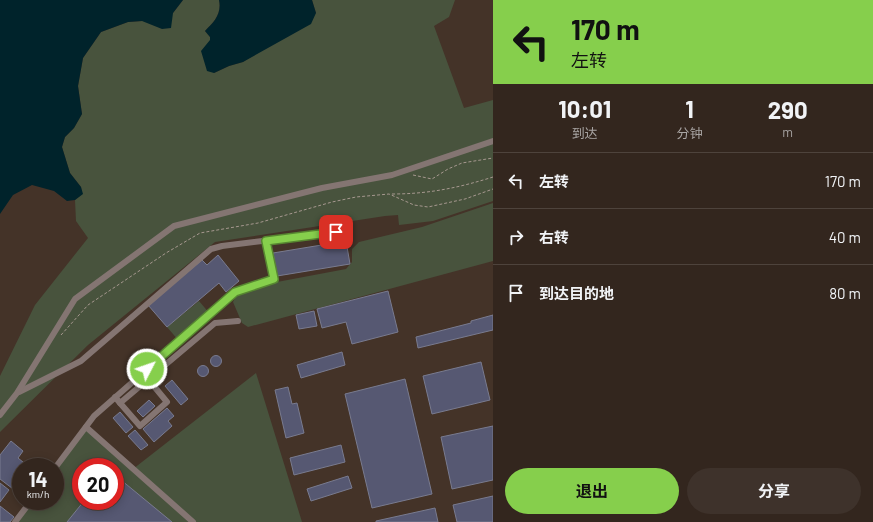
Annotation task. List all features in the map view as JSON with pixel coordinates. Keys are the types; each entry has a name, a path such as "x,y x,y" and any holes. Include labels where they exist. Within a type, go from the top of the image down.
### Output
{"street":[{"path":"0,415 17,393 75,299 174,226 322,188 392,175 493,141"},
{"path":"17,393 81,361 211,249 222,246 336,232"},
{"path":"63,458 94,416 235,292 274,279 266,241"},
{"path":"120,403 215,322 238,321"},
{"path":"115,397 140,426 167,402 148,379"},
{"path":"86,427 193,522"},
{"path":"16,522 25,510"}],"path":[{"path":"405,170 416,176 432,179 448,169 462,163 493,158"},
{"path":"389,194 417,194 454,189 493,177"}],"green space":[{"path":"183,0 219,0 220,5 218,14 205,31 210,37 214,73 229,66 243,62 316,13 312,0 455,0 449,17 434,26 464,108 493,100 493,201 433,221 399,225 398,215 385,216 215,242 88,345 0,432 0,376 35,305 88,238 76,221 75,200 82,194 81,187 70,173 62,147 65,137 74,128 82,114 78,86 83,58 101,32 128,22 142,21 173,13"},
{"path":"493,203 493,261 248,327 242,323 233,302 236,296 277,282 346,269 352,262 352,249 359,242 422,227"},
{"path":"199,301 210,314 179,341 167,327"},
{"path":"256,373 302,522 15,522 24,510 64,510 64,458 63,458 86,427 121,458 72,458 72,510 124,510 124,461 133,469"}],"water":[{"path":"0,0 183,0 173,13 171,28 162,29 142,21 128,22 101,32 83,58 78,86 82,114 74,128 65,137 62,147 70,173 81,187 83,194 75,200 67,201 54,191 32,185 13,195 0,214"},
{"path":"219,0 312,0 316,13 311,24 243,62 229,66 214,73 207,71 201,51 210,40 210,37 205,31 218,14 220,5"}],"building":[{"path":"346,241 350,264 277,276 273,253"},
{"path":"218,255 239,281 226,292 219,283 167,327 148,305 202,260 207,265"},
{"path":"388,291 398,332 352,344 346,322 322,328 317,309"},
{"path":"314,311 317,326 299,329 296,315"},
{"path":"493,315 493,330 418,348 416,337 471,323 471,321"},
{"path":"342,352 345,365 301,378 297,365"},
{"path":"214,356 218,356 220,357 220,365 214,366 211,363 211,359"},
{"path":"481,362 490,400 432,414 423,376"},
{"path":"201,366 205,366 207,367 207,375 201,376 198,373 198,369"},
{"path":"405,379 432,494 372,508 345,394"},
{"path":"172,380 188,399 181,405 165,386"},
{"path":"288,387 292,404 297,403 304,433 286,438 275,390"},
{"path":"149,400 155,406 143,417 137,411"},
{"path":"167,408 174,416 168,421 172,426 154,442 143,429"},
{"path":"120,412 133,427 126,433 113,418"},
{"path":"493,426 493,480 452,489 441,437"},
{"path":"135,430 148,445 141,450 128,436"},
{"path":"11,441 23,451 18,458 12,458 12,488 0,479 0,455"},
{"path":"341,445 345,462 294,475 290,458"},
{"path":"348,476 352,488 311,501 307,489"},
{"path":"124,482 172,522 67,522 77,510 124,510"},
{"path":"0,483 9,490 0,502"},
{"path":"493,496 493,522 457,522 453,505"},
{"path":"0,506 14,517 10,522 0,522"},
{"path":"435,508 438,522 376,522 376,521"}],"route":[{"path":"147,369 235,292 274,279 266,241 336,232"}]}
